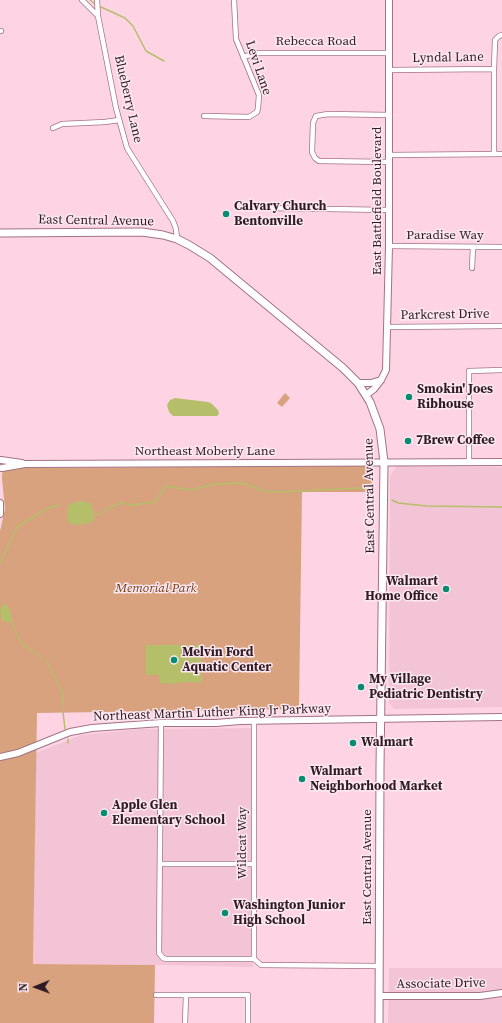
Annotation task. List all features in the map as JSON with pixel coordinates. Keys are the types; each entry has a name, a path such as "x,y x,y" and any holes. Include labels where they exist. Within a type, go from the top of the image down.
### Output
{"main road":[{"name":"East Central Avenue","path":"0,233 142,232 177,239 210,258 343,368 358,383 375,413 380,429 384,462 379,1023"}],"street":[{"path":"82,0 98,16"},
{"name":"Blueberry Lane","path":"97,0 98,16 119,120 127,148 173,221 177,239"},
{"name":"Levi Lane","path":"204,116 248,116 257,112 259,95 236,39 234,0"},
{"name":"East Battlefield Boulevard","path":"366,395 374,390 386,370 389,246 389,0"},
{"name":"Lyndal Lane","path":"390,70 494,69 495,40 502,35"},
{"name":"Rebecca Road","path":"243,56 257,53 389,53"},
{"path":"494,69 494,154"},
{"path":"390,115 328,114 316,116 313,123 312,152 320,161 502,154"},
{"path":"54,128 62,124 119,120"},
{"path":"268,208 388,210"},
{"name":"Paradise Way","path":"389,246 502,247"},
{"path":"472,268 473,247"},
{"name":"Parkcrest Drive","path":"388,327 502,326"},
{"path":"468,462 469,371 502,370"},
{"path":"358,383 370,383 381,380"},
{"path":"1,460 3,464 1,470"},
{"name":"Northeast Moberly Lane","path":"1,460 25,464 502,462"},
{"name":"Northeast Moberly Lane","path":"1,470 25,464"},
{"path":"0,503 0,514"},
{"name":"Northeast Martin Luther King Jr Parkway","path":"0,757 18,753 70,732 92,728 161,723 216,724 240,721 502,717"},
{"name":"Wildcat Way","path":"254,721 254,959"},
{"path":"161,723 159,950 161,956 166,959 254,959 261,965 379,966"},
{"path":"160,864 254,864"},
{"name":"Associate Drive","path":"379,996 480,996 502,993"},
{"path":"156,995 248,995 248,1023"},
{"path":"186,995 186,1023"}],"shaded area":[{"path":"175,398 211,403 218,410 219,414 217,416 173,416 169,412 167,405 170,400"},
{"name":"Walmart Home Office","path":"397,466 502,467 502,707 394,709 389,703 390,475"},
{"path":"80,501 91,503 94,516 93,521 76,525 71,524 68,521 67,514 69,504"},
{"path":"2,605 7,605 12,615 12,623 1,619 0,610"},
{"name":"Melvin Ford Aquatic Center","path":"146,645 202,645 202,683 160,683 159,675 146,675"},
{"path":"251,728 253,967 33,964 36,753 81,735 141,729"},
{"path":"389,968 502,968 502,1023 388,1023"}],"green space":[{"path":"285,393 290,398 282,407 277,403"},
{"name":"Memorial Park","path":"372,467 372,492 302,492 299,709 37,713 33,964 155,965 154,1023 0,1023 0,531 5,509 2,473 10,468"}],"waterway":[{"path":"90,0 95,4"},
{"path":"101,7 125,18 133,26 146,51 164,61"},
{"path":"93,514 98,515 121,503 132,505 155,502 166,486 190,490 216,484 243,483 264,491 281,492 360,488 374,490"},
{"path":"392,500 398,503 427,506 502,507"},
{"path":"0,563 17,527 48,508 59,505"},
{"path":"11,621 22,644 41,657"},
{"path":"46,660 63,693 63,706"},
{"path":"63,712 65,729"}],"place":[{"name":"Calvary Church Bentonville","path":"226,214"},
{"name":"Smokin' Joes Ribhouse","path":"409,397"},
{"name":"7Brew Coffee","path":"408,441"},
{"name":"Walmart Home Office","path":"446,589"},
{"name":"Melvin Ford Aquatic Center","path":"174,660"},
{"name":"My Village Pediatric Dentistry","path":"361,687"},
{"name":"Walmart","path":"353,743"},
{"name":"Walmart Neighborhood Market","path":"302,779"},
{"name":"Apple Glen Elementary School","path":"104,813"},
{"name":"Washington Junior High School","path":"225,913"}]}
